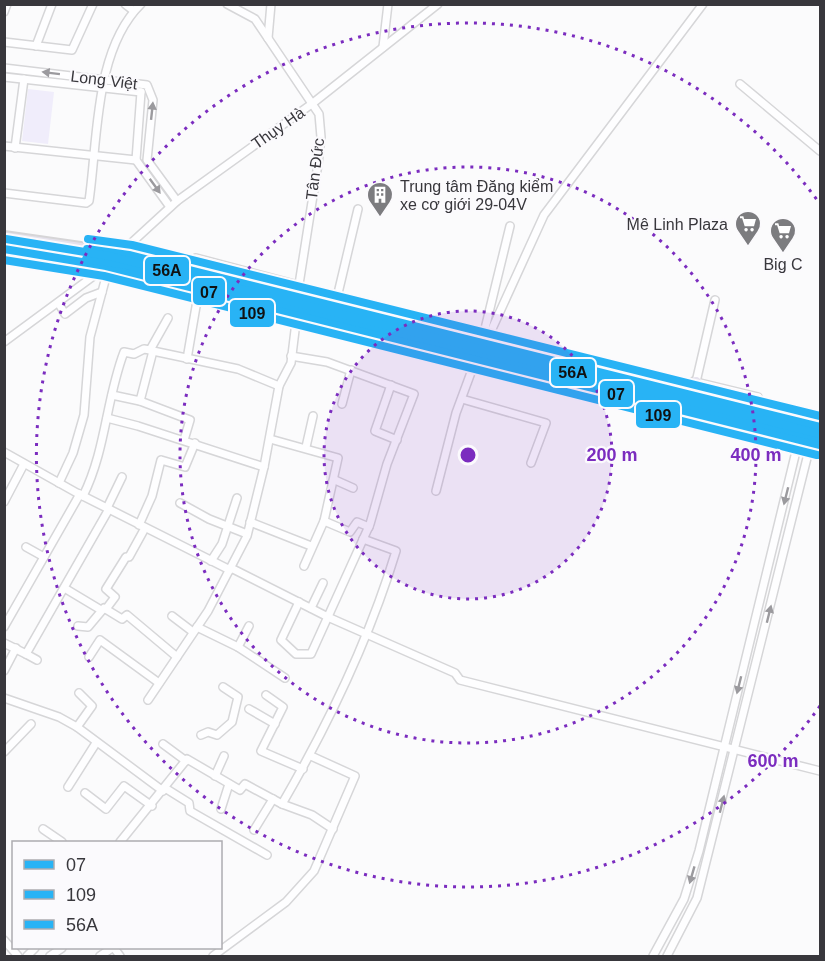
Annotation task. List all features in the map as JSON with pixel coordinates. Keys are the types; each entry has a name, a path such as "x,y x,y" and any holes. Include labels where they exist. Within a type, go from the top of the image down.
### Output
{"highway":[{"path":"4,237 118,254 298,291 335,303 482,339 586,369 694,390 818,427 814,446 798,444 199,289 146,281 104,268 4,249"},
{"path":"798,444 803,423"}],"street":[{"path":"4,12 7,4"},
{"path":"36,46 52,4"},
{"path":"4,42 72,50 93,4"},
{"path":"125,4 134,11"},
{"path":"4,192 86,203 90,201 102,84 123,27 141,4"},
{"name":"Tân Đức","path":"227,4 255,19 319,114 321,137 298,291"},
{"path":"268,38 271,4"},
{"path":"383,47 388,4"},
{"name":"Thụy Hà","path":"4,342 104,268 177,201 313,103 438,4"},
{"path":"482,339 492,329 544,215 703,4"},
{"name":"Long Việt","path":"4,68 141,92 136,160"},
{"name":"Long Việt","path":"4,77 102,84 144,84 150,88 153,100 147,160 177,201"},
{"path":"15,148 24,80"},
{"path":"740,84 820,151"},
{"path":"141,92 150,88"},
{"path":"4,146 136,160 170,207"},
{"path":"335,303 358,209"},
{"path":"482,339 510,226"},
{"path":"59,483 84,415 89,346 106,277 104,268"},
{"path":"187,359 199,289"},
{"path":"58,304 65,314 86,298 102,292"},
{"path":"653,957 684,899 724,747 798,444 748,436 758,397 694,390 715,300"},
{"path":"147,700 195,630 231,569 247,534 264,467 279,386 291,363 297,314"},
{"path":"140,401 152,351 168,318"},
{"path":"4,627 93,476 124,352 134,354 144,349 238,369 279,386"},
{"path":"291,356 327,362 414,394 369,527 330,618 311,654 296,654 281,640 299,602"},
{"path":"435,491 476,359"},
{"path":"342,404 351,370"},
{"path":"391,385 375,431 397,440"},
{"path":"112,395 140,401 190,420 184,440"},
{"path":"462,399 546,423 531,463"},
{"path":"306,447 314,416"},
{"path":"107,418 195,443 264,467"},
{"path":"270,439 306,447 338,458 324,521 304,566"},
{"path":"78,626 88,627 115,597 106,589 126,556 129,557 137,546 161,460 185,467 195,443"},
{"path":"667,957 697,898 814,446"},
{"path":"4,452 81,495 212,561 330,618 455,673 460,680 820,771"},
{"path":"4,502 24,464"},
{"path":"26,654 66,589 122,477"},
{"path":"334,480 352,488"},
{"path":"212,561 228,527 237,498"},
{"path":"180,503 247,534"},
{"path":"324,521 350,532 357,522 369,527"},
{"path":"250,522 311,546"},
{"path":"282,804 311,756 368,635 396,551 363,539"},
{"path":"26,548 44,558"},
{"path":"311,608 323,583"},
{"path":"66,589 122,619 127,615 177,657"},
{"path":"172,616 195,630 238,647 285,678"},
{"path":"238,647 249,626"},
{"path":"89,657 100,640 159,683"},
{"path":"4,643 37,660"},
{"path":"4,671 16,648"},
{"path":"201,735 206,732 217,735 233,720 238,697 223,687"},
{"path":"77,726 92,706 79,693"},
{"path":"266,695 283,707 261,752 303,769"},
{"path":"4,698 59,717 77,726 96,743 164,790 189,803 190,811 267,855"},
{"path":"249,709 275,724"},
{"path":"4,752 32,724"},
{"path":"68,787 96,743"},
{"path":"163,744 186,761 187,759 240,790 245,784 282,804 312,815 333,829"},
{"path":"215,776 224,756"},
{"path":"213,957 286,902 314,871 355,776 311,756"},
{"path":"122,841 186,761"},
{"path":"221,809 229,784"},
{"path":"85,793 106,808 124,786 152,806"},
{"path":"254,830 273,799"},
{"path":"43,829 59,841"},
{"path":"4,940 7,949 18,957"}],"shaded area":[{"path":"28,89 54,92 48,144 22,141"}],"transit line":[{"name":"56A","path":"6,239 109,256 820,434"},
{"name":"56A","path":"88,239 132,245 820,416"},
{"name":"07","path":"4,249 106,266 820,445"},
{"name":"07","path":"87,249 129,255 820,427"},
{"name":"109","path":"86,259 127,265 817,437"},
{"name":"109","path":"4,260 104,276 817,455"}],"place":[{"name":"Trung tâm Đăng kiểm xe cơ giới 29-04V","path":"380,218"},
{"name":"Mê Linh Plaza","path":"748,247"},
{"name":"Big C","path":"783,254"}]}
